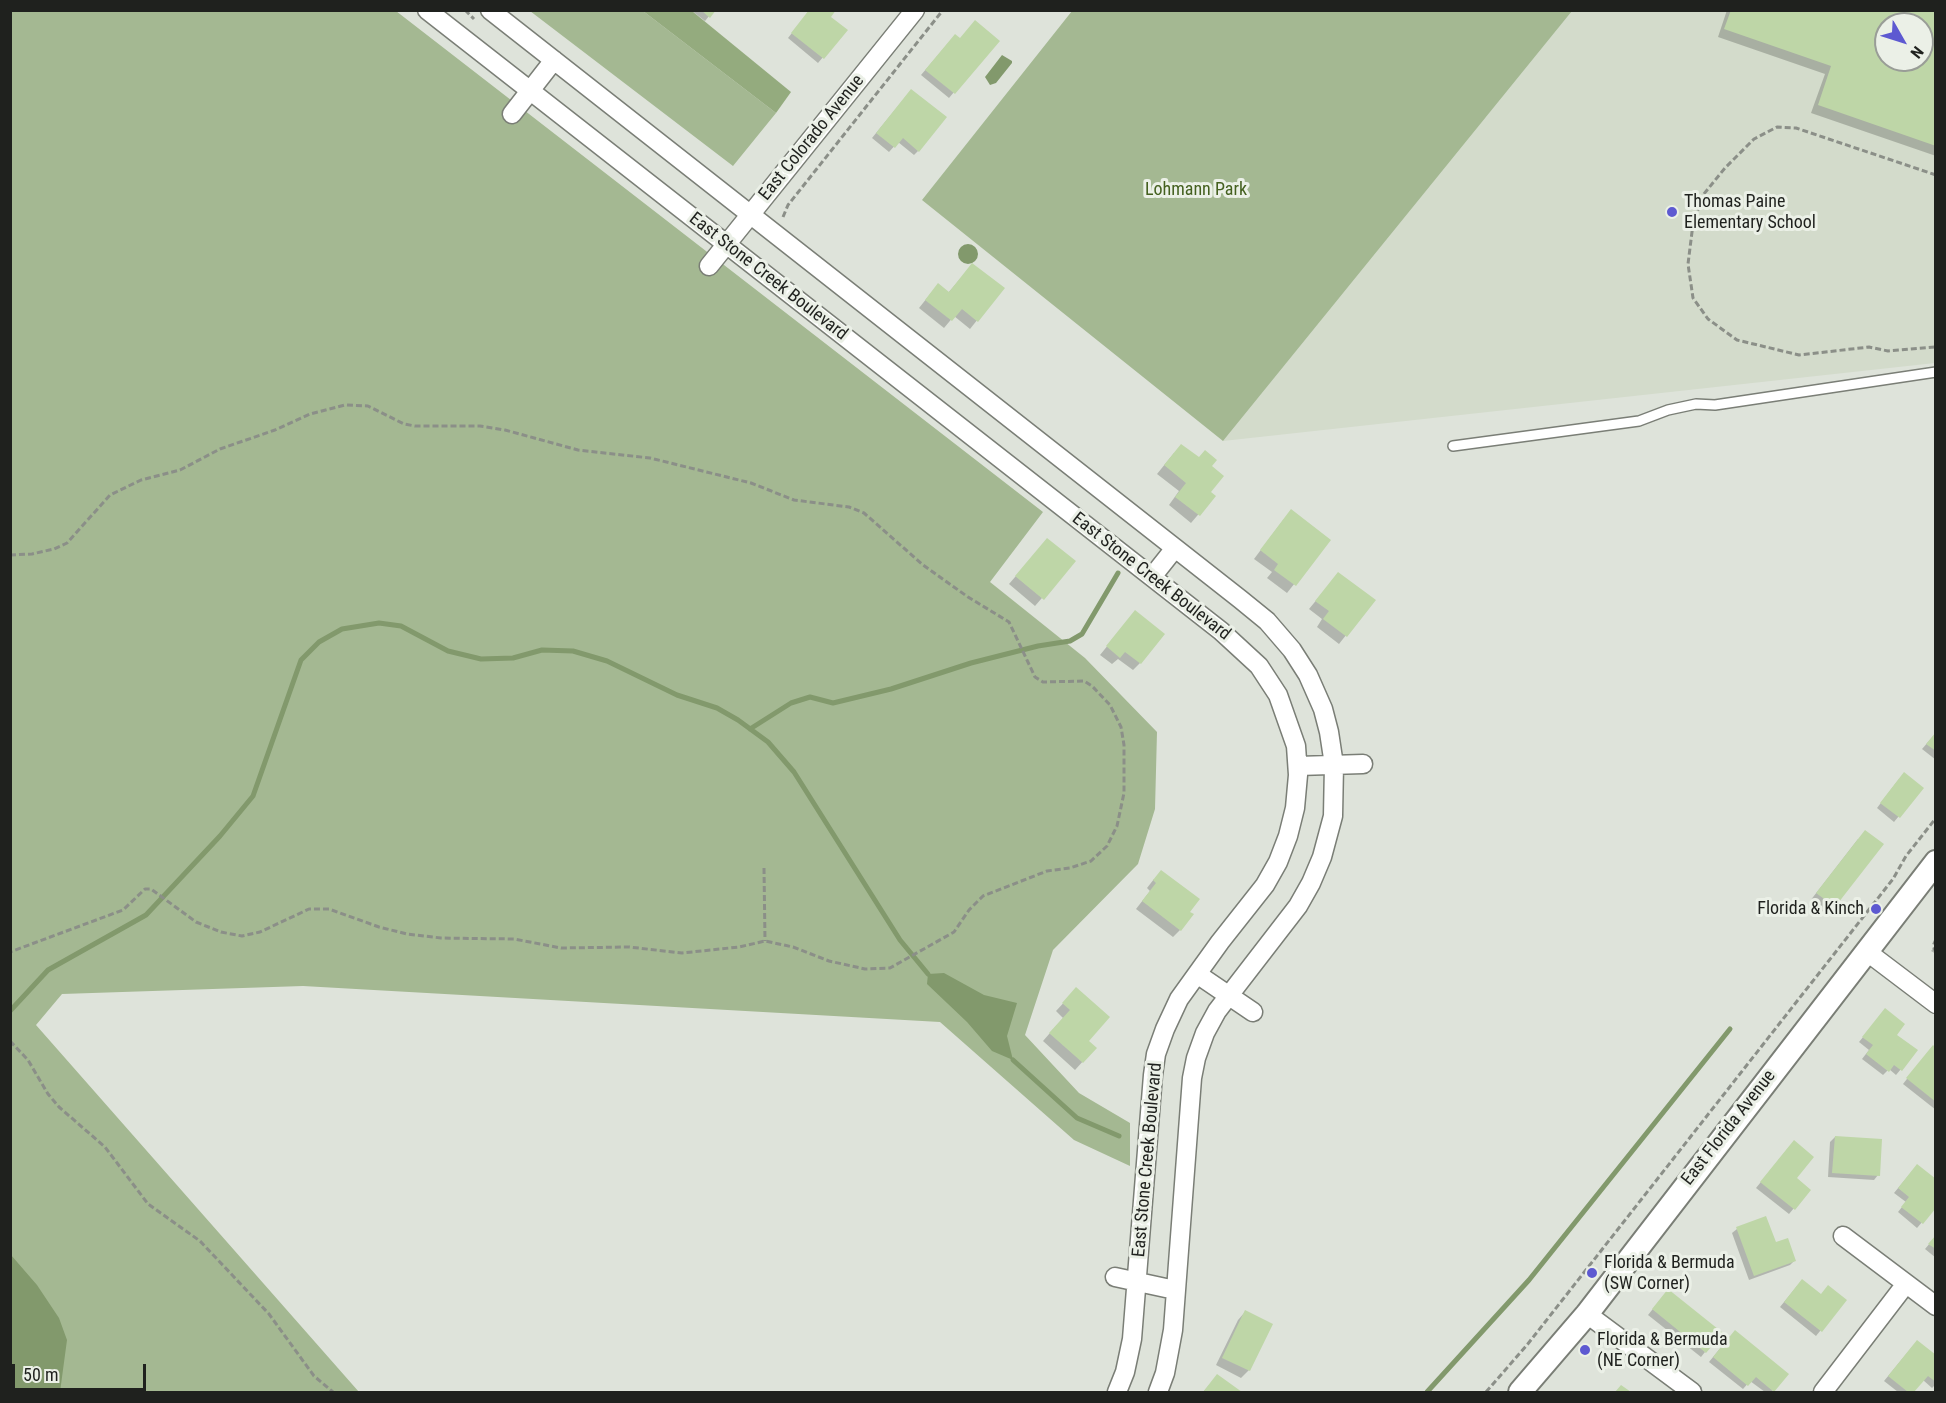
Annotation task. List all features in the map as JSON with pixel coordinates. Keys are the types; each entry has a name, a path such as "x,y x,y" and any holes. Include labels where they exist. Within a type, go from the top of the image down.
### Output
{"street":[{"name":"East Stone Creek Boulevard","path":"427,10 1221,631 1259,666 1278,695 1296,746 1298,766 1295,808 1278,862 1265,885 1179,999 1156,1054 1132,1340 1125,1372 1117,1392"},
{"name":"East Stone Creek Boulevard","path":"490,10 1267,621 1292,650 1308,675 1323,709 1334,765 1333,816 1322,857 1298,906 1227,995 1205,1033 1192,1078 1173,1330 1165,1372 1158,1392"},
{"name":"East Colorado Avenue","path":"709,266 915,10"},
{"path":"512,114 554,60"},
{"path":"1152,577 1175,548"},
{"path":"1298,766 1363,764"},
{"name":"East Florida Avenue","path":"1520,1392 1587,1314 1935,862"},
{"path":"1866,951 1935,1005"},
{"path":"1197,974 1253,1012"},
{"path":"1843,1236 1935,1306"},
{"path":"1115,1277 1175,1290"},
{"path":"1823,1392 1905,1284"},
{"path":"1587,1314 1692,1392"}],"lane":[{"path":"1453,446 1640,421 1668,410 1696,404 1715,405 1935,372"}],"path":[{"path":"783,217 788,205 943,10"},
{"path":"1935,175 1796,128 1777,127 1754,139 1702,195 1693,224 1688,264 1694,298 1708,319 1737,340 1798,355 1869,347 1888,351 1935,347"},
{"path":"10,555 32,554 54,549 67,543 110,495 141,480 180,470 220,449 275,430 310,414 345,405 368,406 404,424 480,426 505,430 578,450 650,458 751,483 794,500 849,507 864,513 923,565 968,597 1009,622 1035,676 1043,682 1084,681 1092,686 1110,705 1121,727 1124,745 1124,793 1117,826 1107,846 1091,861 1070,868 1047,871 983,896 969,910 954,932 890,968 865,969 829,961 792,947 765,941 739,947 682,953 629,946 561,948 514,939 441,938 407,934 329,909 309,909 260,932 242,936 221,932 196,922 151,889 145,890 123,910 10,952"},
{"path":"1486,1392 1527,1345 1893,879 1906,856 1935,818"},
{"path":"764,868 765,941"},
{"path":"1935,939 1935,952"},
{"path":"10,1041 28,1060 48,1094 59,1107 105,1147 148,1204 200,1241 269,1314 314,1376 333,1392"}],"shaded area":[{"path":"643,11 692,11 791,92 776,113"},
{"name":"Thomas Paine Elementary School","path":"1572,11 1935,11 1935,363 1223,441"},
{"path":"1002,55 1012,63 996,83 990,85 985,77"},
{"path":"968,244 975,247 978,254 975,261 968,264 961,261 958,254 961,247"},
{"path":"944,973 984,995 1017,1003 1007,1036 1013,1060 992,1051 967,1022 927,984 928,974"},
{"path":"11,1255 37,1285 59,1318 67,1340 60,1392 11,1392"}],"green space":[{"path":"10,11 396,11 1043,512 990,582 1085,658 1157,732 1155,809 1138,864 1053,950 1025,1035 1079,1093 1130,1123 1130,1166 1074,1140 940,1022 303,986 62,994 36,1025 359,1392 11,1392"},
{"path":"530,11 643,11 776,113 733,166"},
{"name":"Lohmann Park","path":"1072,11 1572,11 1223,441 922,200"}],"building":[{"path":"701,10 716,10 710,18"},
{"path":"809,10 836,10 831,17 848,30 824,59 791,33"},
{"path":"1731,10 1936,10 1936,146 1818,105 1831,66 1724,29"},
{"path":"975,20 1000,41 955,94 925,70 955,34 960,38"},
{"path":"911,89 947,117 919,152 903,138 895,148 876,133"},
{"path":"972,263 1005,288 978,322 962,309 952,321 925,300 938,283 949,292"},
{"path":"1181,444 1199,457 1205,450 1217,460 1212,466 1224,476 1211,492 1216,496 1200,516 1175,497 1186,483 1164,465"},
{"path":"1291,509 1331,540 1296,586 1274,570 1278,564 1260,550"},
{"path":"1047,538 1076,561 1044,600 1015,576"},
{"path":"1338,572 1376,600 1347,637 1323,619 1329,611 1315,601"},
{"path":"1135,610 1165,634 1141,664 1125,652 1120,658 1106,646"},
{"path":"1936,732 1936,751 1926,744"},
{"path":"1904,772 1924,788 1900,818 1880,803"},
{"path":"1865,830 1884,844 1835,907 1816,893"},
{"path":"1161,870 1200,899 1190,912 1194,914 1181,931 1142,901 1156,883 1153,880"},
{"path":"1076,987 1110,1017 1089,1041 1097,1048 1083,1063 1049,1033 1070,1010 1062,1003"},
{"path":"1885,1008 1905,1024 1897,1035 1918,1050 1902,1071 1894,1065 1889,1072 1866,1054 1873,1045 1862,1037"},
{"path":"1933,1045 1936,1048 1936,1102 1906,1078"},
{"path":"1835,1136 1882,1139 1880,1176 1832,1173"},
{"path":"1794,1140 1814,1157 1797,1178 1811,1190 1795,1210 1760,1182"},
{"path":"1917,1164 1936,1179 1936,1208 1923,1224 1901,1207 1909,1197 1898,1188"},
{"path":"1766,1216 1776,1242 1788,1238 1796,1261 1754,1276 1736,1227"},
{"path":"1936,1235 1936,1249 1928,1244"},
{"path":"1802,1279 1821,1294 1828,1285 1847,1300 1822,1332 1784,1302"},
{"path":"1668,1289 1723,1333 1706,1353 1652,1309"},
{"path":"1245,1310 1273,1324 1250,1371 1222,1358"},
{"path":"1735,1330 1789,1374 1774,1392 1756,1377 1748,1386 1713,1357"},
{"path":"1917,1340 1936,1355 1936,1382 1928,1376 1914,1392 1908,1392 1888,1376"},
{"path":"1217,1374 1242,1392 1203,1392"},
{"path":"1621,1385 1631,1392 1615,1392"}],"waterway":[{"path":"750,729 791,703 810,697 833,703 891,689 971,663 1038,646 1070,641 1082,634 1118,573"},
{"path":"10,1011 48,970 146,915 220,836 253,796 301,660 319,642 342,629 379,623 401,626 448,651 481,659 513,658 542,650 573,651 607,661 677,695 717,708 738,720 768,742 794,772 900,940 928,974"},
{"path":"1427,1392 1529,1280 1730,1029"},
{"path":"1013,1060 1077,1118 1119,1136"}],"place":[{"name":"Thomas Paine Elementary School","path":"1672,212"},
{"name":"Florida & Kinch","path":"1876,909"},
{"name":"Florida & Bermuda (SW Corner)","path":"1592,1273"},
{"name":"Florida & Bermuda (NE Corner)","path":"1585,1350"}]}
